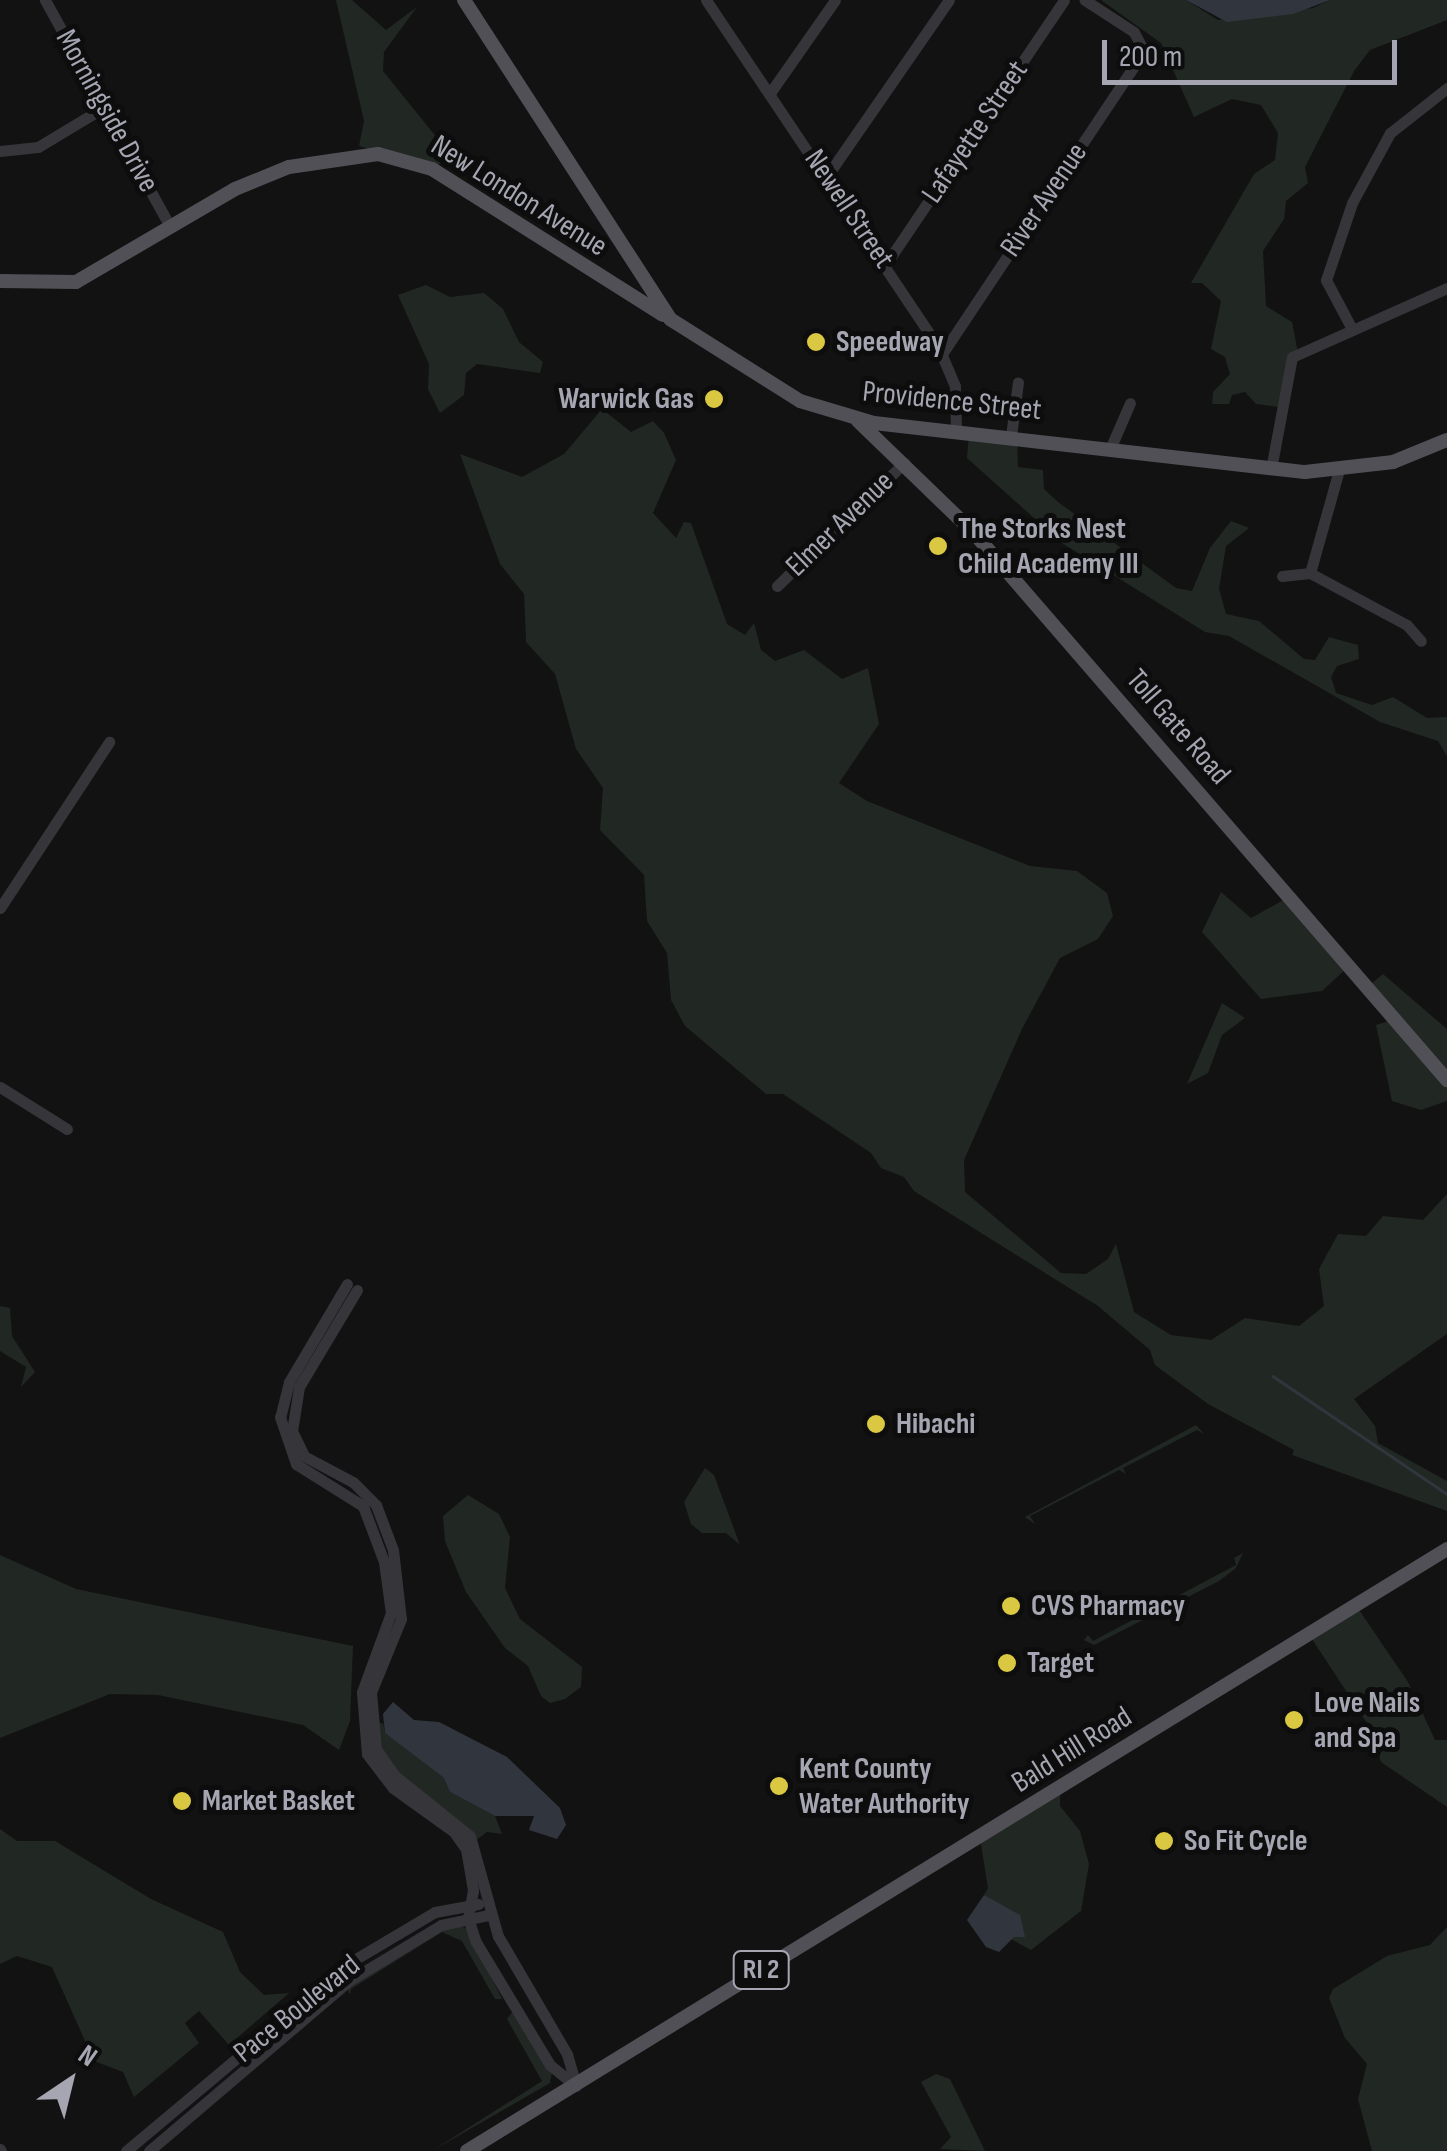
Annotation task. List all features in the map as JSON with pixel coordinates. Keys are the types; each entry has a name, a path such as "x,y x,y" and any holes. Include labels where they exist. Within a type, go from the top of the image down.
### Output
{"main road":[{"name":"Providence Street","path":"464,0 670,319 704,346 800,401 857,420 1271,469 1339,470 1393,462 1447,440"},
{"name":"New London Avenue","path":"0,281 76,282 168,223 289,167 352,154 402,156 670,319"},
{"name":"Toll Gate Road","path":"857,420 979,539 1447,1080"},
{"name":"Bald Hill Road","path":"467,2151 1447,1550"}],"street":[{"name":"Morningside Drive","path":"45,0 168,223"},
{"name":"Newell Street","path":"706,0 886,264 942,354 955,386 956,431"},
{"path":"770,93 835,0"},
{"path":"827,176 949,0"},
{"name":"Lafayette Street","path":"886,264 1064,0"},
{"name":"River Avenue","path":"942,354 1140,60 1143,46 1134,32 1085,0"},
{"path":"1352,328 1326,280 1352,203 1390,133 1447,88"},
{"path":"0,151 38,146 106,106"},
{"path":"1271,469 1292,357 1447,288"},
{"path":"1011,436 1018,382"},
{"path":"1110,449 1130,403"},
{"name":"Elmer Avenue","path":"777,586 904,463"},
{"path":"1310,573 1339,470"},
{"path":"1282,576 1310,573 1407,625 1421,640"},
{"path":"0,908 109,742"},
{"path":"0,1087 67,1128"},
{"path":"352,1287 299,1387 292,1431 304,1456 352,1482 384,1519 402,1602 398,1632 371,1692 376,1749 394,1775 470,1836 488,1910 567,2054 576,2086 550,2065 470,1911 471,1859 460,1840 392,1788 366,1754 362,1692 392,1600 376,1528 350,1492 296,1464 282,1436 288,1382 352,1287"},
{"name":"Pace Boulevard","path":"126,2151 354,1960 435,1912 488,1910"},
{"name":"Pace Boulevard","path":"149,2151 350,1980 470,1911"}],"shaded area":[{"path":"336,0 352,0 386,30 417,7 384,52 383,71 446,149 437,170 359,146 364,121"},
{"path":"1101,0 1186,0 1218,20 1313,8 1330,0 1447,0 1447,20 1370,50 1354,71 1305,167 1308,183 1286,201 1284,219 1263,251 1266,306 1292,322 1298,353 1279,407 1256,404 1245,392 1232,395 1229,404 1212,404 1213,392 1230,374 1225,357 1211,349 1221,301 1202,283 1191,283 1254,174 1275,160 1278,133 1261,105 1232,99 1194,117 1161,43"},
{"path":"1186,0 1330,0 1293,14 1227,22"},
{"path":"426,285 450,297 484,293 503,309 519,342 543,362 540,373 477,364 466,373 464,395 440,413 428,389 429,364 398,295"},
{"path":"602,409 631,432 653,421 664,433 676,460 653,513 676,538 684,522 691,523 727,624 745,635 754,623 761,650 775,661 804,650 842,679 868,668 879,724 839,783 867,801 1030,866 1077,871 1107,893 1113,916 1098,939 1060,958 1022,1029 964,1160 965,1192 1061,1273 1086,1274 1108,1259 1116,1244 1134,1312 1171,1335 1211,1340 1245,1318 1299,1326 1324,1306 1319,1269 1338,1234 1366,1236 1383,1216 1423,1220 1447,1194 1447,1334 1354,1399 1375,1426 1378,1443 1447,1481 1447,1511 1292,1455 1294,1450 1208,1404 1155,1365 1150,1350 1098,1306 914,1191 904,1177 881,1168 871,1153 783,1094 766,1094 685,1026 671,1000 667,953 647,921 644,875 600,830 603,788 576,749 555,674 526,642 524,594 500,564 460,454 522,477 564,454"},
{"path":"969,435 1017,439 1018,467 1043,470 1044,489 1058,502 1176,588 1192,591 1210,548 1231,521 1249,528 1226,546 1219,589 1226,614 1259,621 1304,659 1315,660 1329,637 1358,645 1359,659 1337,666 1331,677 1336,693 1372,705 1393,697 1427,718 1447,717 1447,756 1438,741 1380,722 1229,636 1205,632 1062,543 967,458"},
{"path":"1221,892 1251,918 1287,898 1348,967 1322,991 1261,999 1202,932"},
{"path":"1383,974 1447,1029 1447,1101 1421,1110 1392,1101 1376,1025 1392,1020 1366,988"},
{"path":"1222,1003 1245,1018 1222,1035 1208,1073 1187,1084"},
{"path":"0,1306 10,1308 12,1336 35,1372 21,1387 26,1367 0,1351"},
{"path":"1196,1425 1204,1434 1197,1430 1123,1468 1126,1474 1119,1470 1030,1516 1035,1524 1025,1517"},
{"path":"705,1468 714,1475 740,1545 726,1533 702,1533 691,1524 684,1502"},
{"path":"468,1495 499,1514 510,1537 505,1588 520,1619 582,1667 581,1687 565,1699 550,1703 541,1696 528,1666 505,1648 466,1592 445,1541 443,1516"},
{"path":"1243,1553 1236,1568 1219,1581 1094,1645 1084,1640 1088,1635 1093,1641 1236,1565 1234,1558"},
{"path":"0,1555 76,1589 353,1646 350,1721 339,1750 303,1725 158,1695 110,1694 0,1738"},
{"path":"1355,1604 1408,1682 1435,1740 1447,1740 1447,1807 1381,1762 1373,1732 1308,1633"},
{"path":"393,1702 414,1720 439,1722 507,1757 560,1808 566,1825 557,1839 529,1830 534,1816 495,1816 450,1792 443,1777 385,1733 383,1714"},
{"path":"383,1723 385,1733 441,1773 450,1792 495,1816 502,1834 487,1832 467,1847 436,1819 366,1731 368,1725"},
{"path":"1060,1790 1060,1806 1080,1831 1089,1864 1081,1911 1031,1950 1011,1939 1012,1916 984,1895 988,1888 980,1838"},
{"path":"0,1829 17,1841 55,1841 151,1899 223,1932 240,1972 264,1995 289,1993 229,2045 199,2011 185,2023 199,2043 134,2097 123,2072 94,2061 52,1967 17,1956 0,1964"},
{"path":"984,1895 1020,1915 1025,1937 1014,1937 999,1952 986,1947 967,1920"},
{"path":"455,1924 468,1929 502,1999 495,1999 462,1941 442,1932 351,1989 350,1995 347,1988"},
{"path":"1447,1927 1447,2151 1372,2151 1358,2099 1367,2064 1345,2038 1329,1998 1333,1989 1387,1956 1430,1945"},
{"path":"513,2011 552,2072 550,2083 432,2151 542,2081 507,2019"},
{"path":"936,2074 950,2079 985,2151 940,2149 951,2137 921,2082"}],"waterway":[{"path":"1273,1376 1447,1494"}],"place":[{"name":"Speedway","path":"816,342"},
{"name":"Warwick Gas","path":"714,399"},
{"name":"The Storks Nest Child Academy III","path":"938,546"},
{"name":"Hibachi","path":"876,1424"},
{"name":"CVS Pharmacy","path":"1011,1606"},
{"name":"Target","path":"1007,1663"},
{"name":"Love Nails and Spa","path":"1294,1720"},
{"name":"Kent County Water Authority","path":"779,1786"},
{"name":"Market Basket","path":"182,1801"},
{"name":"So Fit Cycle","path":"1164,1841"}]}
